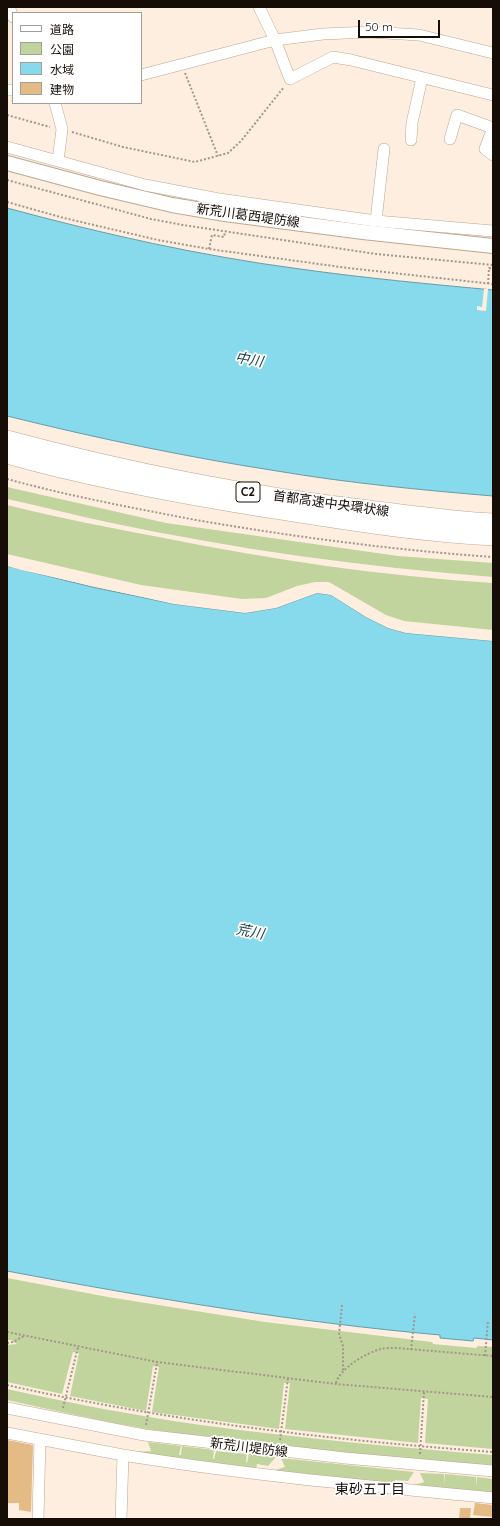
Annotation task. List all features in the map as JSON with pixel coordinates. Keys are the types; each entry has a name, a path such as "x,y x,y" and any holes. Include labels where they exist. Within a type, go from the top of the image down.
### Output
{"highway":[{"name":"首都高速中央環状線","path":"7,439 123,468 264,495 397,513 493,522"},
{"name":"首都高速中央環状線","path":"7,455 38,464 119,482 226,502 394,528 493,537"}],"main road":[{"name":"新荒川葛西堤防線","path":"7,162 100,188 172,205 225,214 363,232 493,246"}],"street":[{"path":"258,7 275,40 290,79 333,57 351,60 493,95"},
{"path":"142,75 275,40 323,34 369,32 419,35 493,53"},
{"path":"411,140 412,123 422,78"},
{"path":"55,104 62,129 58,161"},
{"path":"450,139 457,115 493,128 484,149 493,155"},
{"path":"7,146 145,185 219,199 376,221 493,231"},
{"path":"376,221 384,150"},
{"path":"170,190 172,205"},
{"name":"新荒川堤防線","path":"7,1408 144,1435 345,1458 493,1471"},
{"path":"7,1433 123,1455 175,1463 259,1474 493,1498"},
{"path":"38,1519 40,1439"},
{"path":"121,1519 123,1455"}],"path":[{"path":"182,65 218,156"},
{"path":"7,115 123,147 196,162 228,153 241,141 290,79"},
{"path":"7,180 151,219 225,232 376,254 493,265"},
{"path":"7,202 158,240 209,249 348,268 493,284"},
{"path":"209,249 212,235 224,237 225,232"},
{"path":"488,284 489,268 493,269"},
{"path":"7,480 120,506 277,534 368,546 493,557"},
{"path":"342,1305 339,1334 343,1346 343,1371"},
{"path":"411,1350 415,1314"},
{"path":"485,1356 488,1321"},
{"path":"7,1332 157,1362 336,1384 493,1397"},
{"path":"7,1343 13,1342 24,1336"},
{"path":"63,1412 78,1347"},
{"path":"336,1384 343,1371 357,1361 381,1349 396,1348 493,1356"},
{"path":"145,1428 157,1362"},
{"path":"281,1432 288,1378"},
{"path":"7,1385 148,1414 281,1432 421,1447 493,1452"},
{"path":"421,1447 424,1392"}],"green space":[{"path":"7,487 166,523 398,556 493,563 493,577 396,568 299,556 203,541 155,532 7,499"},
{"path":"7,505 105,527 287,560 410,576 493,583 493,630 404,621 386,615 329,582 315,582 297,586 266,598 242,599 141,585 7,554"},
{"path":"7,1278 108,1297 265,1322 432,1342 433,1344 476,1348 478,1346 493,1347 493,1449 425,1443 428,1399 421,1398 418,1443 285,1429 290,1383 284,1383 279,1429 152,1412 159,1367 153,1366 146,1411 70,1396 79,1353 73,1352 62,1394 7,1382 7,1345 17,1344 12,1340 7,1340"},
{"path":"7,1389 152,1418 201,1425 347,1442 493,1455 493,1466 276,1446 147,1429 7,1400"},
{"path":"148,1442 181,1446 179,1455 181,1455 182,1446 214,1450 213,1459 216,1451 247,1454 247,1463 249,1454 276,1457 268,1466 257,1464 256,1469 133,1452 151,1451"},
{"path":"281,1458 414,1472 408,1481 395,1480 395,1484 272,1471 285,1467"},
{"path":"420,1473 444,1474 444,1485 445,1474 476,1477 476,1487 477,1477 493,1479 493,1493 411,1486 424,1482"}],"water":[{"name":"中川","path":"7,208 79,227 226,258 348,275 493,290 493,496 358,483 243,466 74,432 7,416"},
{"name":"荒川","path":"7,566 92,587 174,604 245,613 276,608 317,593 331,595 366,617 388,628 406,633 493,641 493,1340 474,1338 473,1341 440,1338 440,1335 385,1330 277,1316 114,1291 7,1271"}],"pier":[{"path":"484,289 488,289 486,311 477,310 477,306 482,307"},
{"path":"7,564 92,585 174,602 245,611 275,606 317,591 332,593 367,616 406,632 493,639 493,641 406,633 388,628 366,617 331,595 317,593 276,608 245,613 174,604 21,570 7,566"}],"building":[{"path":"7,1440 33,1445 31,1512 19,1510 19,1503 7,1503"},
{"path":"475,1503 493,1505 493,1517 473,1515"},
{"path":"460,1508 471,1508 470,1519 459,1519"}],"district":[{"name":"東砂五丁目","path":"370,1490"}]}
